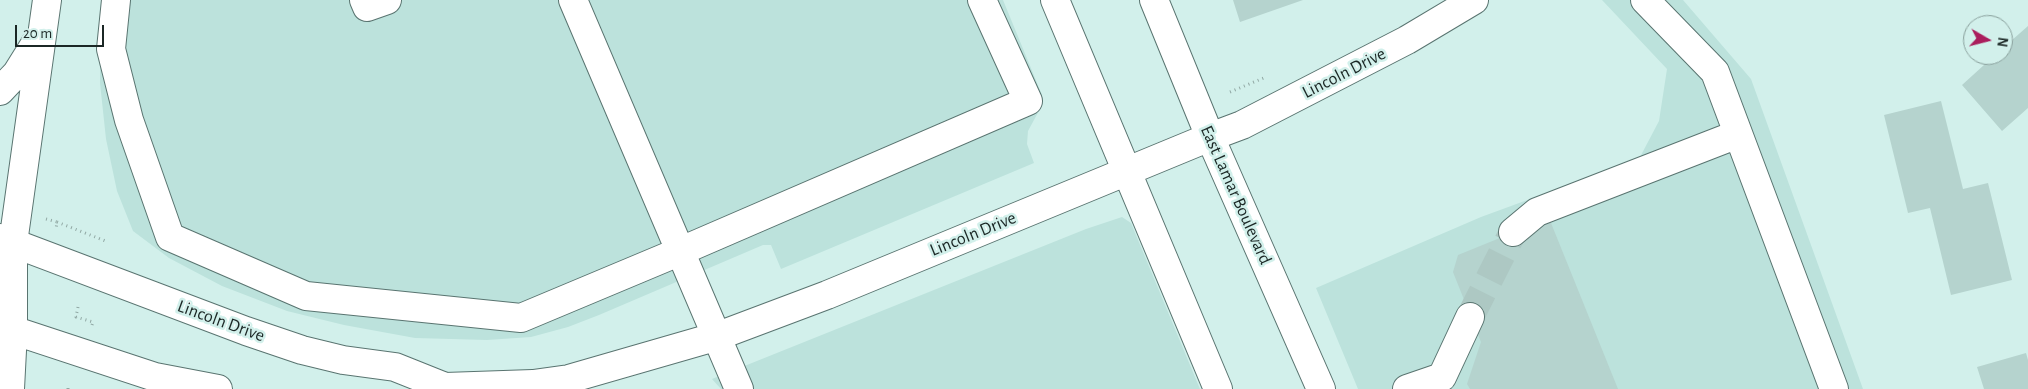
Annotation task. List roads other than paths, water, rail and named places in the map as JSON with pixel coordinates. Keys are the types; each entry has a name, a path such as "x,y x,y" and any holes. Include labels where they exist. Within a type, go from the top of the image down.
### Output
{"main road":[{"path":"10,389 6,328 7,240 47,0"},
{"path":"116,0 111,49 129,120 170,237 306,296 521,318 1028,101 982,0"},
{"path":"364,0 367,7 387,0"},
{"path":"573,0 740,389"},
{"path":"1055,0 1218,389"},
{"name":"East Lamar Boulevard","path":"1154,0 1210,138 1320,389"},
{"name":"Lincoln Drive","path":"7,240 246,331 302,350 343,360 396,367 443,388 491,387 569,379 718,336 827,295 1242,125 1407,40 1474,0"},
{"path":"1645,0 1715,72 1834,389"},
{"path":"0,91 17,73 42,31"},
{"path":"1513,232 1537,212 1738,134"},
{"path":"1407,389 1442,377 1470,316"},
{"path":"6,328 145,383 218,389"}],"tunnel":[{"path":"1470,317 1513,232"}]}
